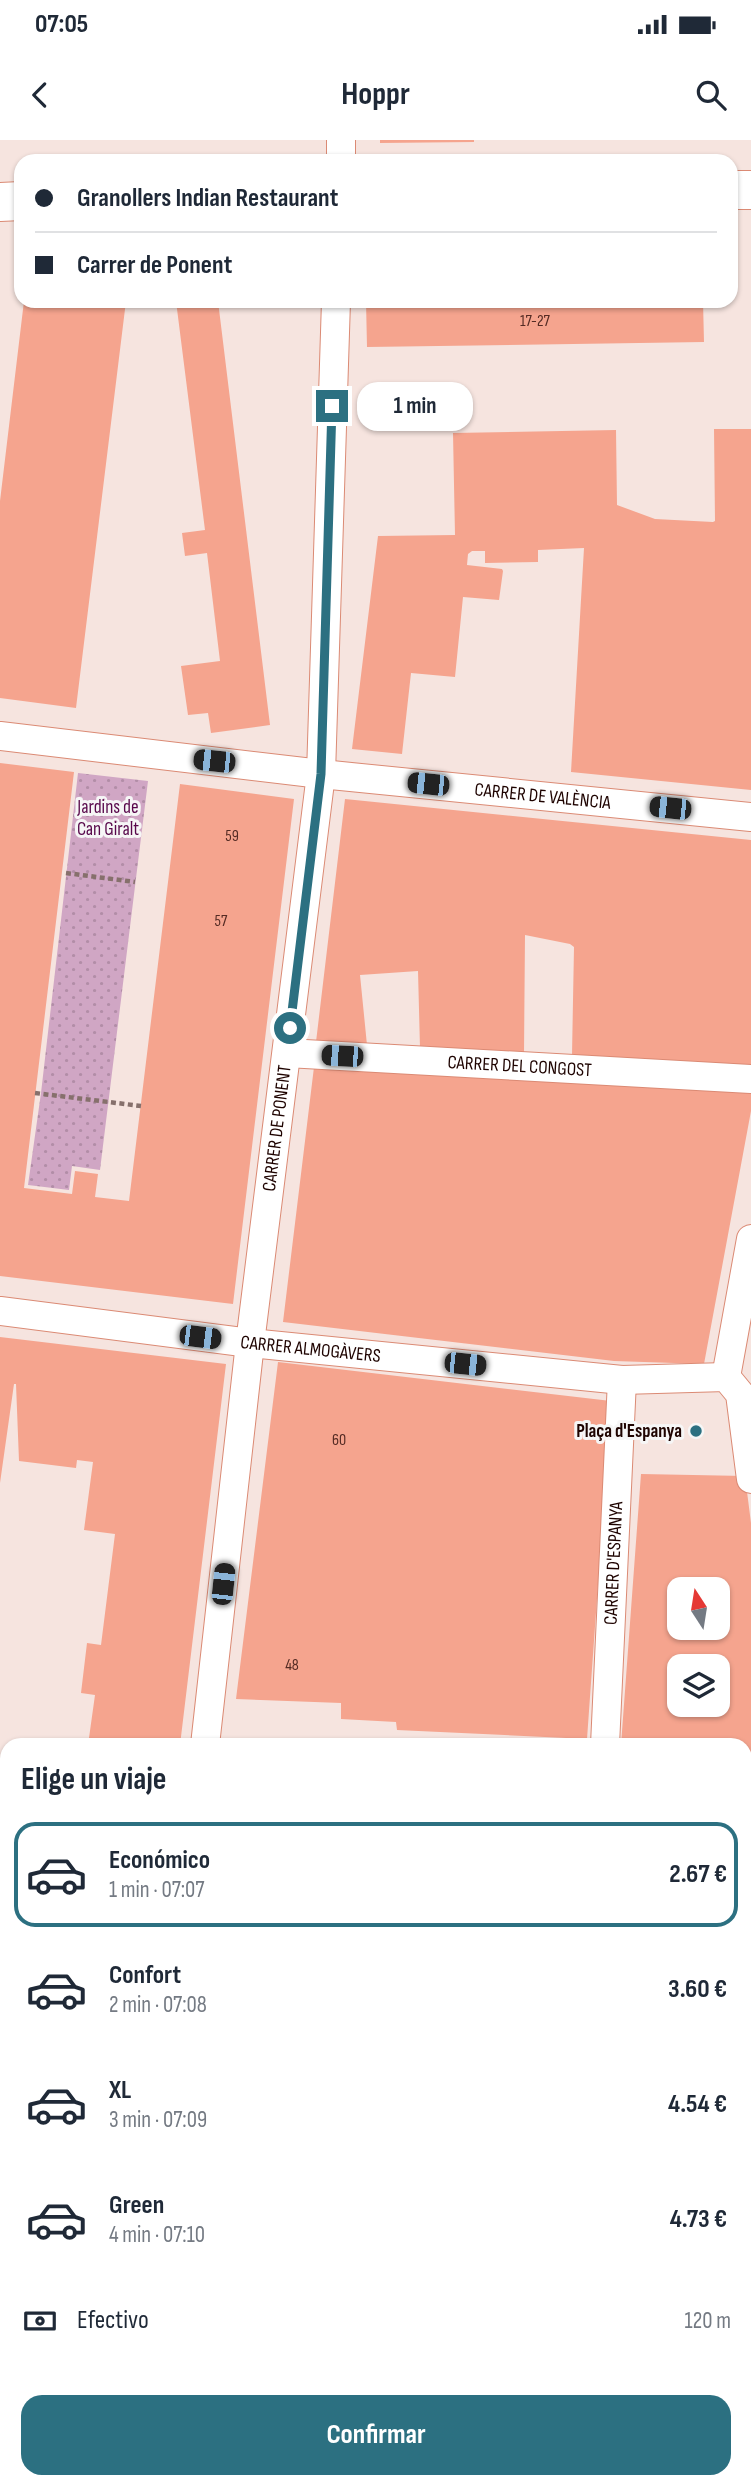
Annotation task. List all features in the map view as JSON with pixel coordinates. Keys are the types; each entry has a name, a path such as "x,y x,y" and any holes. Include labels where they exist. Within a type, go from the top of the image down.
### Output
{"street":[{"name":"CARRER DE PONENT","path":"206,1738 250,1343 321,774 336,308"},
{"name":"CARRER DE VALÈNCIA","path":"0,736 321,774 751,817"},
{"name":"CARRER DEL CONGOST","path":"287,1053 751,1079"},
{"path":"751,1239 726,1377 740,1394 751,1477"},
{"name":"CARRER ALMOGÀVERS","path":"0,1311 250,1343 622,1380"},
{"path":"622,1380 726,1377"},
{"name":"CARRER D'ESPANYA","path":"605,1738 622,1380"}],"path":[{"path":"66,873 135,882"},
{"path":"35,1093 141,1107"}],"green space":[{"name":"Jardins de Can Giralt","path":"78,773 148,781 100,1170 72,1166 69,1190 28,1185"}],"building":[{"path":"380,140 474,140 474,142 380,143"},
{"path":"23,308 125,308 76,708 0,698 0,501"},
{"path":"177,308 219,308 270,725 211,733 208,713 188,715 181,666 220,661 207,553 185,556 182,533 205,530"},
{"path":"366,308 703,308 704,342 367,347"},
{"path":"714,429 751,429 751,790 571,772 584,548 538,550 538,562 485,563 485,551 472,551 468,554 467,565 503,571 499,600 463,597 455,677 411,673 402,754 352,749 378,536 455,535 453,433 616,430 617,505 655,519 713,522"},
{"path":"0,763 74,772 24,1188 72,1194 75,1171 98,1174 95,1197 129,1201 180,784 294,799 233,1304 0,1276"},
{"path":"345,799 751,840 751,1065 572,1055 574,947 525,935 524,1053 420,1048 418,971 360,975 367,1045 316,1042"},
{"path":"314,1067 751,1090 751,1111 704,1364 614,1361 283,1322"},
{"path":"0,1337 226,1364 181,1738 89,1738 95,1695 81,1693 87,1643 101,1645 115,1534 84,1530 93,1462 77,1460 76,1468 19,1461 16,1384 0,1483"},
{"path":"278,1362 611,1401 587,1738 397,1730 396,1722 341,1719 341,1703 236,1699"},
{"path":"641,1474 745,1476 751,1523 751,1738 622,1738"}],"place":[{"name":"Plaça d'Espanya","path":"696,1431"}],"route":[{"path":"290,1028 321,774 332,406"}]}
